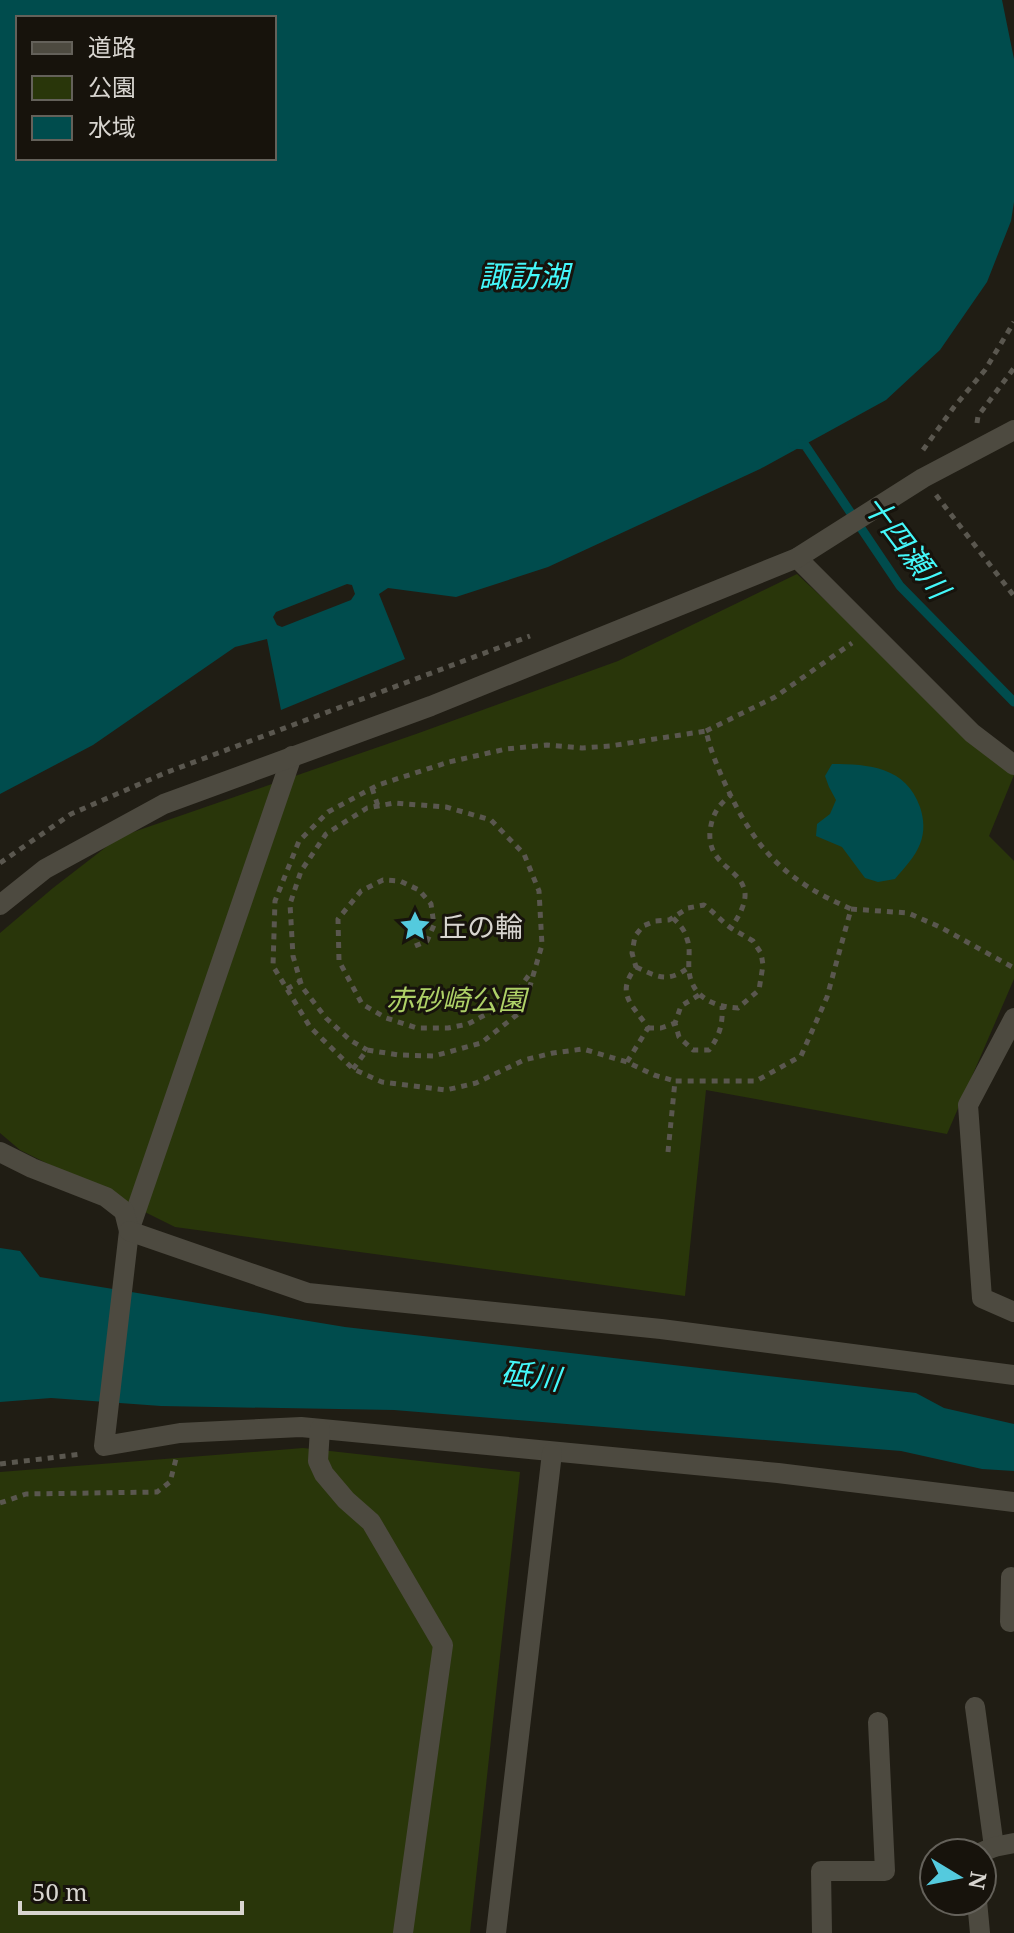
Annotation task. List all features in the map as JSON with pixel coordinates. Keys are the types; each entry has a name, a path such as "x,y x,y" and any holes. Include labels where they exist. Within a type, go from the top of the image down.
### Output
{"street":[{"path":"0,905 45,869 164,804 431,706 797,558 914,483 1014,430"},
{"path":"797,558 972,733 1014,765"},
{"path":"292,756 129,1231 104,1446 180,1433 301,1427 778,1473 1014,1502"},
{"path":"1014,1018 968,1105 982,1298 1014,1312"},
{"path":"0,1152 106,1197 124,1211 129,1231"},
{"path":"129,1231 308,1293 661,1329 1014,1375"},
{"path":"320,1429 318,1461 324,1474 346,1500 371,1522 443,1645 403,1933"},
{"path":"496,1933 552,1453"},
{"path":"1011,1577 1010,1622 1014,1621"},
{"path":"975,1707 994,1837"},
{"path":"822,1933 821,1871 885,1871 878,1722"}],"path":[{"path":"1014,322 985,370 923,448 914,483 1014,596"},
{"path":"974,449 978,416 1014,368"},
{"path":"851,909 827,997 801,1056 756,1081 675,1081 583,1049 524,1060 476,1083 446,1090 382,1082 353,1069 310,1027 273,966 275,901 299,841 328,812 372,788 449,762 506,749 547,745 582,748 610,746 706,731 775,697 868,630"},
{"path":"0,863 71,814 165,773 538,633"},
{"path":"706,731 739,813 761,847 782,869 819,895 851,909 908,913 1014,968"},
{"path":"372,788 378,806"},
{"path":"731,795 719,804 711,821 709,841 714,854 740,881 745,894 742,908 731,928"},
{"path":"394,803 446,807 491,820 524,854 539,891 542,945 535,967 523,1010 481,1043 434,1056 367,1050 350,1040 326,1018 302,987 293,956 290,904 301,871 326,834 367,808 394,803"},
{"path":"415,946 427,941 434,925 431,904 419,890 400,881 383,880 361,891 338,919 339,961 362,1004 386,1018 417,1028 448,1028 468,1024 496,1009 518,990 535,967"},
{"path":"636,967 632,953 635,936 643,926 704,905 731,928 753,941 761,953 763,965 759,990 738,1008 712,1004 699,995 691,983 687,936 673,918"},
{"path":"636,967 665,978 677,976 688,968"},
{"path":"636,967 629,976 626,993 634,1011 648,1028"},
{"path":"287,989 301,981"},
{"path":"699,995 681,1006 675,1023 679,1037 693,1050 709,1050 719,1037 723,1021 722,1006"},
{"path":"648,1028 675,1023"},
{"path":"627,1062 648,1028"},
{"path":"353,1069 367,1050"},
{"path":"668,1152 675,1081"},
{"path":"2,1463 82,1455 104,1446"},
{"path":"0,1503 26,1494 157,1492 170,1482 178,1453"}],"green space":[{"name":"赤砂崎公園","path":"797,574 1014,775 989,836 1014,861 1014,979 947,1134 706,1090 685,1296 175,1227 20,1150 0,1133 0,933 119,837 618,661"},
{"path":"303,1448 520,1472 470,1933 0,1933 0,1472"}],"water":[{"name":"諏訪湖","path":"0,0 1002,0 1014,59 1014,202 1011,221 987,282 940,350 886,400 760,469 548,567 456,597 388,588 379,594 405,659 281,710 267,639 235,647 93,745 0,794"},
{"path":"832,764 885,770 906,783 914,794 922,816 923,835 915,853 895,879 878,882 865,878 842,847 816,836 817,824 830,814 836,800 825,776"},
{"name":"砥川","path":"0,1248 20,1251 40,1277 345,1327 916,1393 944,1408 1014,1424 1014,1471 982,1469 901,1451 394,1410 161,1406 51,1398 0,1402"}],"pier":[{"path":"347,584 352,585 355,594 351,600 282,627 277,625 273,617 276,612"}],"waterway":[{"name":"十四瀬川","path":"793,444 805,445 900,586 1014,702"}],"place":[{"name":"丘の輪","path":"415,926"}]}
